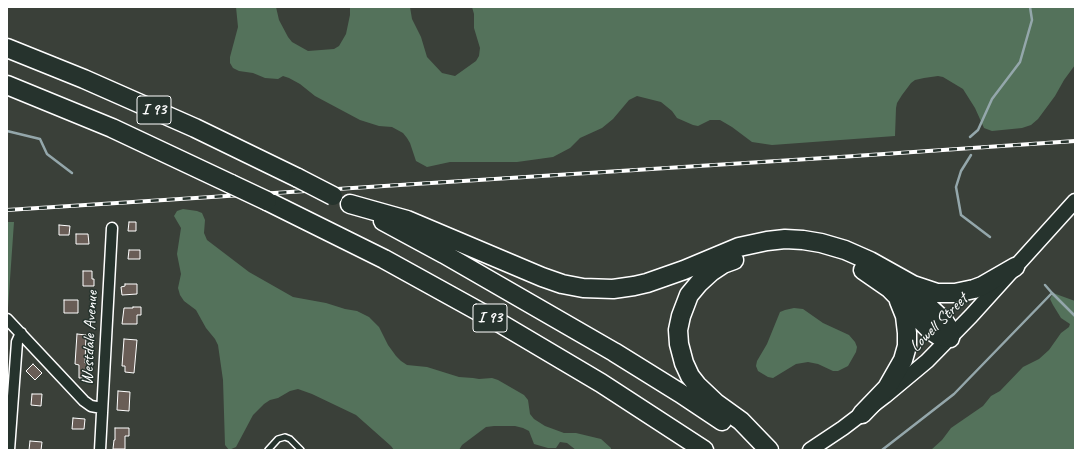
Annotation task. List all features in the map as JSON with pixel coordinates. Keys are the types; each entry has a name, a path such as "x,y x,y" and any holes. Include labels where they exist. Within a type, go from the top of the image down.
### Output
{"highway":[{"name":"I 93","path":"7,48 84,79 195,128 350,204 444,254 614,352 680,393 764,450"},
{"name":"I 93","path":"7,85 112,128 267,201 384,259 498,322 601,383 704,450"},
{"path":"350,204 408,220 542,277 562,284 583,288 602,289 634,286 660,280 739,247 762,242 785,240 803,240 837,247 858,255 919,288 931,292 946,294 960,293 978,288 1015,267"},
{"path":"769,450 741,421 704,392 690,376 687,370 680,352 678,330 683,308 694,288 710,272 729,262 758,253 782,250 819,254 846,262 870,274 895,294 930,330 939,336 950,338 948,327 939,315 887,271"},
{"path":"862,414 887,388 900,368 906,352 907,340 905,319 900,302 895,294"}],"main road":[{"name":"Lowell Street","path":"812,448 862,414 916,371 950,338 1075,201"}],"street":[{"name":"Westdale Avenue","path":"100,450 112,228"},
{"path":"7,319 84,401 91,406 102,408"},
{"path":"9,450 17,342 21,333"}],"lane":[{"path":"268,450 278,439 285,437 290,439 301,450"}],"green space":[{"path":"236,7 276,7 279,20 288,37 292,42 308,51 334,49 339,46 346,34 350,7 410,7 412,19 421,37 427,57 442,73 455,76 476,61 479,56 480,48 474,28 474,14 472,7 1075,7 1075,65 1038,119 1031,125 1022,128 992,131 984,128 975,108 963,89 943,77 938,76 915,80 902,95 896,108 895,136 772,145 752,142 720,120 710,120 698,126 693,125 677,118 672,111 661,102 637,96 629,100 613,119 602,128 580,138 570,148 553,157 517,162 450,162 427,167 416,161 410,143 403,133 392,127 379,126 360,120 315,96 300,84 289,78 283,76 278,79 265,78 233,68 230,63 230,57 238,27"},
{"path":"183,209 202,213 205,220 204,233 207,240 249,272 293,297 357,311 369,317 379,327 388,345 396,356 407,365 427,367 459,377 479,379 492,378 498,380 524,395 528,400 530,414 534,419 545,426 564,433 576,433 601,439 611,448 611,450 576,450 567,443 560,442 556,448 548,448 534,444 529,431 523,428 515,426 494,426 486,427 462,445 459,450 394,450 356,415 298,389 290,391 264,404 253,415 236,447 229,450 225,445 223,380 218,345 196,310 184,301 178,288 181,274 177,254 181,228 174,216 177,211"},
{"path":"7,222 14,222 8,308 7,307"},
{"path":"1053,293 1075,301 1075,450 931,450 942,440 951,428 983,406 991,396 1000,391 1023,367 1039,359 1049,350 1061,333 1069,327 1070,324 1061,318 1050,299"},
{"path":"794,308 803,309 823,323 849,335 857,347 856,352 848,366 838,371 833,371 818,364 808,362 796,364 773,378 768,377 758,371 756,366 757,361 767,344 780,312"}],"building":[{"path":"129,222 136,222 136,231 128,231"},
{"path":"59,225 70,226 69,235 59,235"},
{"path":"76,234 88,234 89,244 76,244"},
{"path":"129,250 140,250 140,259 128,259"},
{"path":"83,271 92,271 94,286 83,286"},
{"path":"125,284 137,284 137,294 122,295 121,287 125,286"},
{"path":"64,300 78,300 78,313 64,313"},
{"path":"141,307 141,315 137,315 137,324 122,324 124,308"},
{"path":"77,334 86,335 85,363 90,364 90,378 79,378 79,365 75,364"},
{"path":"124,339 137,340 134,373 125,372 125,366 122,366"},
{"path":"33,364 42,373 35,380 26,371"},
{"path":"118,391 130,392 129,411 117,410"},
{"path":"32,394 42,394 41,406 31,405"},
{"path":"73,418 85,419 84,429 72,429"},
{"path":"115,428 129,428 129,436 125,436 125,449 113,449"},
{"path":"30,441 42,442 41,450 29,450"}],"waterway":[{"path":"970,137 978,130 992,99 1020,62 1032,20 1030,7"},
{"path":"7,131 40,139 47,154 72,173"},
{"path":"971,155 961,171 956,187 961,215 990,237"},
{"path":"882,450 954,394 1052,293 1045,285"},
{"path":"1052,293 1075,316"}],"railway":[{"path":"7,210 1075,141"}]}
